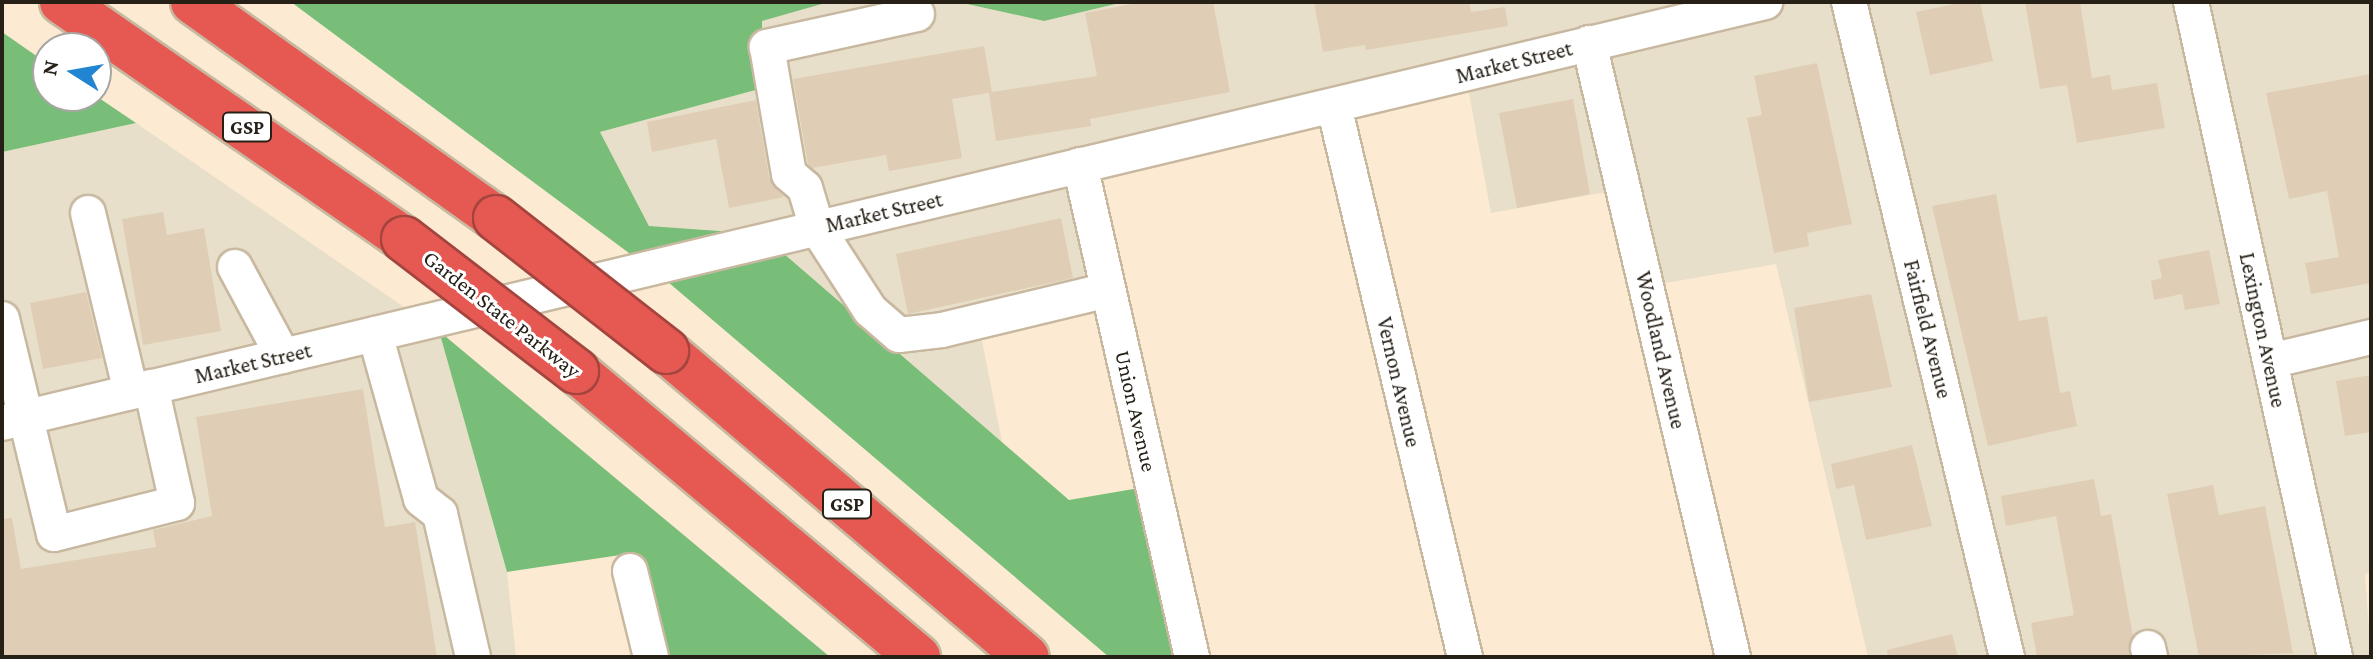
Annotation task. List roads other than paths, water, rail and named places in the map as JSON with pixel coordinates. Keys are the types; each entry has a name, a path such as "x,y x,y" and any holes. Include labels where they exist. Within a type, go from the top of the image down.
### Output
{"highway":[{"name":"Garden State Parkway","path":"62,2 187,85 404,239 576,371 918,657"},
{"name":"GSP","path":"193,2 402,148 666,351 1027,657"}],"street":[{"name":"Market Street","path":"14,420 1765,2"},
{"name":"Fairfield Avenue","path":"1849,2 2007,657"},
{"name":"Lexington Avenue","path":"2191,2 2335,657"},
{"path":"917,14 767,47 789,174 805,188 817,228 870,310 899,335 942,330 1108,290"},
{"name":"Woodland Avenue","path":"1589,43 1733,657"},
{"name":"Vernon Avenue","path":"1334,106 1465,657"},
{"name":"Union Avenue","path":"1080,165 1192,657"},
{"path":"2,319 14,420 54,534 177,503 88,213"},
{"path":"235,267 283,356"},
{"path":"375,334 421,499 440,514 473,657"},
{"path":"2270,361 2371,337"},
{"path":"630,571 651,657"}]}
